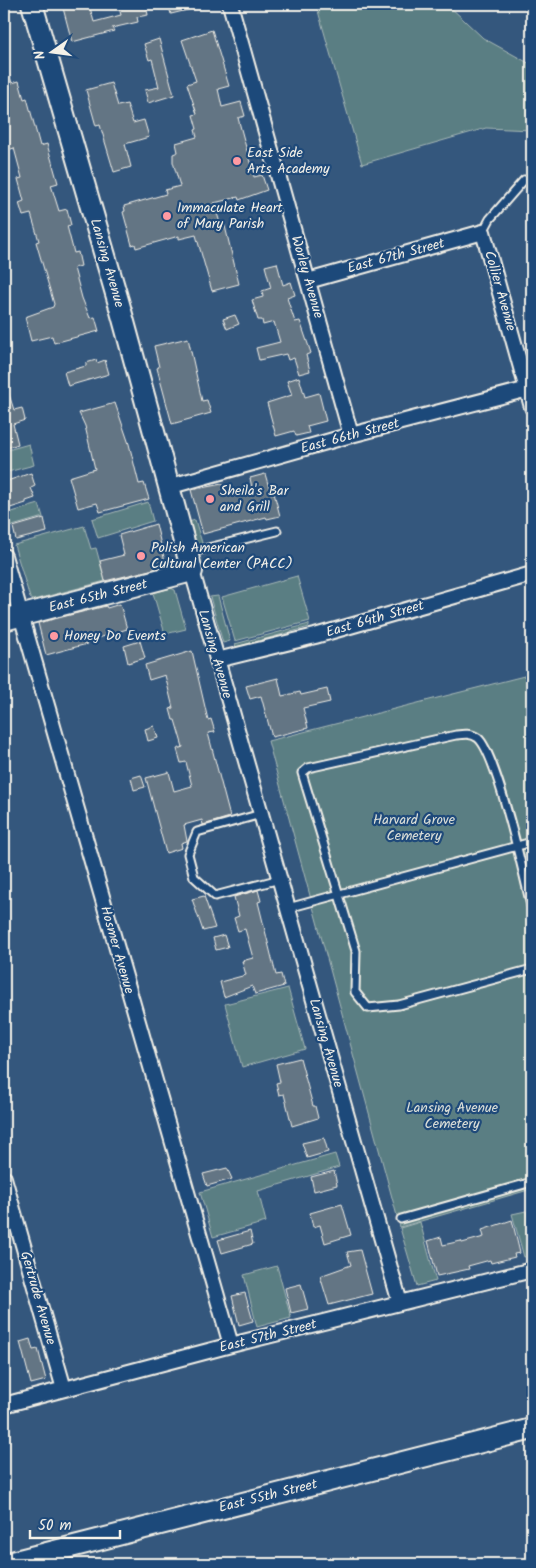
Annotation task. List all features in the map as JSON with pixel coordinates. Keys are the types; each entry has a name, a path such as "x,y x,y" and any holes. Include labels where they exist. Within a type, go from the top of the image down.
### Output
{"street":[{"name":"Lansing Avenue","path":"32,4 119,304 168,487 400,1303"},
{"name":"Worley Avenue","path":"230,4 352,435"},
{"name":"East 67th Street","path":"308,280 484,232"},
{"name":"Collier Avenue","path":"484,232 530,389 532,407"},
{"name":"East 66th Street","path":"168,487 352,435 530,389"},
{"name":"Hosmer Avenue","path":"4,556 12,618 231,1345"},
{"name":"East 65th Street","path":"12,618 190,562"},
{"name":"East 64th Street","path":"217,660 315,636 532,574"},
{"name":"Gertrude Avenue","path":"4,1178 64,1389"},
{"name":"East 57th Street","path":"4,1405 231,1345 532,1270"},
{"name":"East 55th Street","path":"4,1564 532,1429"}],"lane":[{"path":"484,232 490,219 524,180"},
{"path":"190,562 277,531"},
{"path":"532,910 492,763 482,743 470,734 456,735 308,768 302,773 356,951 355,992 368,1008 399,1005 532,969"},
{"path":"261,814 197,832 188,854 194,877 215,896 280,879"},
{"path":"288,908 532,842"},
{"path":"401,1219 532,1182"}],"green space":[{"path":"316,4 447,4 483,38 532,65 532,130 486,128 362,164"},
{"path":"29,444 34,465 4,473 4,451"},
{"path":"148,502 153,521 98,538 92,519"},
{"path":"39,504 43,517 9,527 5,514"},
{"path":"195,520 203,546 196,546 189,522"},
{"path":"84,526 91,549 96,548 105,581 33,600 30,598 14,545"},
{"path":"297,576 310,621 235,641 222,597"},
{"path":"171,588 175,590 186,629 165,634 153,593"},
{"path":"218,596 230,641 223,643 210,597"},
{"path":"309,624 309,627 236,647 235,644"},
{"name":"Harvard Grove Cemetery","path":"532,674 532,1189 400,1227 268,741"},
{"path":"288,988 305,1049 242,1067 225,1004"},
{"path":"335,1154 339,1167 258,1191 266,1222 213,1237 200,1192"},
{"path":"526,1211 532,1231 532,1255 524,1257 512,1214"},
{"path":"420,1222 436,1281 417,1286 400,1228"},
{"path":"277,1266 291,1318 257,1327 244,1275"}],"building":[{"path":"77,4 89,4 94,22 121,15 118,4 146,4 148,15 137,17 138,22 112,28 114,31 72,42 63,8"},
{"path":"168,4 199,4 200,7 171,14"},
{"path":"212,30 229,86 218,89 222,107 241,102 245,116 238,118 254,177 262,175 267,190 239,200 238,197 214,203 220,223 224,222 239,284 212,291 196,235 179,239 179,236 136,248 135,244 132,245 123,212 125,211 124,206 166,194 165,190 180,186 173,162 173,154 178,152 176,143 197,137 193,115 197,114 187,84 196,81 182,40"},
{"path":"159,39 174,95 148,103 145,90 159,87 152,59 149,60 144,44"},
{"path":"4,65 6,65 12,83 19,81 24,99 27,98 40,146 47,144 58,183 51,185 59,211 67,209 71,225 67,226 74,253 78,252 81,266 74,268 82,298 90,318 95,317 99,331 54,343 52,336 31,341 25,317 53,307 54,304 36,242 39,241 31,214 23,216 19,203 24,201 18,179 22,178 14,148 8,150 4,136"},
{"path":"111,83 118,106 127,104 133,123 144,120 149,137 125,144 131,167 114,172 100,125 96,126 86,90"},
{"path":"277,263 283,285 291,282 295,295 287,298 295,322 300,321 311,353 306,355 310,371 299,374 294,358 288,360 286,354 259,360 256,348 280,342 274,322 263,325 262,320 258,320 252,300 263,297 262,291 271,288 265,266"},
{"path":"235,315 239,324 227,329 223,319"},
{"path":"188,338 202,401 207,400 211,413 172,424 157,368 159,367 154,346"},
{"path":"96,360 97,363 105,360 109,374 68,386 64,372 86,366 86,363"},
{"path":"299,377 305,397 319,393 326,421 307,426 309,433 296,436 294,431 276,436 267,403 292,395 287,381"},
{"path":"6,385 14,410 22,408 25,420 13,424 18,444 4,449 4,386"},
{"path":"115,403 129,444 139,484 144,483 149,499 100,512 97,503 78,508 69,477 95,469 85,426 79,413"},
{"path":"31,473 35,486 31,488 35,498 4,510 4,482"},
{"path":"265,474 271,494 274,493 280,516 267,519 266,517 203,534 191,490 222,484 225,494 252,488 250,478"},
{"path":"44,518 47,532 16,540 13,527"},
{"name":"Polish American Cultural Center (PACC)","path":"156,524 166,566 105,581 100,561 124,555 119,535"},
{"path":"120,604 127,629 86,642 87,644 46,655 38,623"},
{"path":"140,641 145,658 128,663 124,646"},
{"path":"192,651 208,720 211,719 215,732 208,733 230,817 203,825 202,820 184,825 187,841 181,843 182,848 166,853 146,778 169,772 174,791 192,786 186,762 181,763 177,749 183,747 170,709 173,708 165,675 149,680 145,665"},
{"path":"278,678 282,696 300,692 301,695 327,689 330,702 303,708 308,728 272,737 261,696 250,699 246,686"},
{"path":"154,726 158,738 148,741 145,729"},
{"path":"141,775 145,787 134,790 131,778"},
{"path":"258,890 261,901 258,902 276,975 281,974 284,986 255,994 252,986 224,997 220,982 246,975 242,961 253,958 245,929 238,931 234,918 239,916 234,897"},
{"path":"204,896 215,928 203,931 192,899"},
{"path":"224,935 228,947 216,950 213,938"},
{"path":"300,1058 318,1118 292,1126 284,1094 279,1095 276,1083 280,1082 276,1064"},
{"path":"324,1138 328,1152 307,1158 302,1143"},
{"path":"227,1168 232,1179 207,1186 203,1174"},
{"path":"334,1171 337,1185 314,1191 311,1177"},
{"path":"342,1204 351,1235 325,1243 320,1225 313,1227 310,1213"},
{"path":"512,1220 520,1253 514,1254 515,1257 491,1263 490,1260 468,1266 469,1269 437,1276 428,1241 441,1237 443,1245 461,1241 462,1243 484,1237 482,1230"},
{"path":"250,1231 253,1244 222,1253 218,1240"},
{"path":"360,1250 372,1294 329,1305 320,1276 351,1265 347,1252"},
{"path":"301,1284 308,1309 291,1313 285,1288"},
{"path":"245,1293 253,1321 239,1325 232,1296"},
{"path":"30,1339 33,1350 38,1349 46,1380 31,1384 20,1342"}],"place":[{"name":"East Side Arts Academy","path":"237,161"},
{"name":"Immaculate Heart of Mary Parish","path":"167,216"},
{"name":"Sheila's Bar and Grill","path":"210,499"},
{"name":"Polish American Cultural Center (PACC)","path":"141,556"},
{"name":"Honey Do Events","path":"54,636"}],"park label":[{"name":"Lansing Avenue Cemetery","path":"452,1116"}]}
